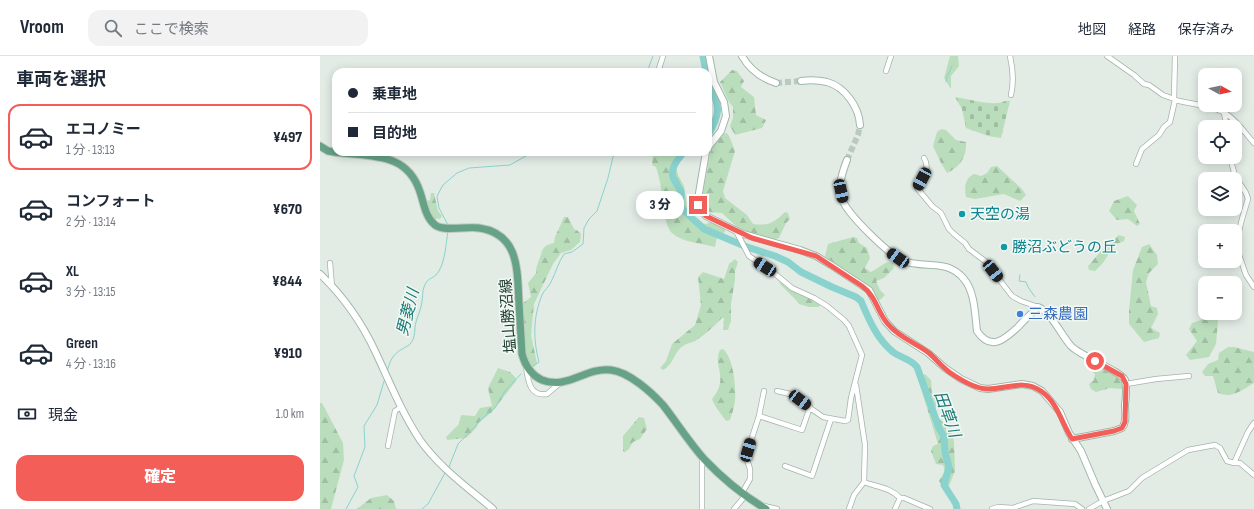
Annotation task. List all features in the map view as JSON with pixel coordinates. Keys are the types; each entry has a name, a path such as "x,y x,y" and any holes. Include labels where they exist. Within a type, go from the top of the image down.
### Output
{"main road":[{"name":"塩山勝沼線","path":"320,146 328,151 332,151"},
{"name":"塩山勝沼線","path":"373,156 388,159 400,164 409,171 418,185 426,214 438,227 470,227 488,230 498,235 506,242 513,252 517,264 522,354 525,364 535,375 546,381 560,383 602,370 611,370 626,374 663,405 703,458 712,467 744,494 764,508"}],"street":[{"path":"659,68 663,56"},
{"path":"709,56 711,68"},
{"path":"742,56 746,64 755,73 776,83"},
{"path":"886,71 891,56"},
{"path":"1010,56 1013,68 1013,87 1011,95"},
{"path":"1107,56 1144,84 1174,100 1224,113 1236,123 1254,143"},
{"path":"1136,164 1142,148 1159,135 1164,127 1170,122 1174,100 1175,56"},
{"path":"712,72 714,82 724,102 726,116 721,131 712,142"},
{"path":"801,81 822,81 839,88 856,108 860,125"},
{"path":"1224,113 1226,120"},
{"path":"705,156 698,199 700,209 706,216 752,238 816,256 869,290 885,321 894,331 928,353 945,368 961,379 980,388 988,389 1022,384 1033,386 1042,391 1060,412 1064,425 1081,452 1107,509"},
{"path":"924,158 927,163 927,169 917,188 932,206 941,213 949,229 969,249 985,261 1012,296 1044,311 1072,347 1112,372 1122,376 1126,384 1125,422 1122,428 1114,431 1072,439"},
{"path":"847,160 840,185 842,199 850,212 886,249 898,258 912,263 940,265 953,270 964,278 970,289 977,331 981,337 991,342 1003,340 1038,307"},
{"path":"1232,164 1235,176 1246,193 1248,199 1240,226 1237,249 1246,275 1254,288"},
{"path":"736,230 749,256 774,273 786,284 823,303 844,320 854,336 862,355 851,398 848,420 824,417 790,394 777,391"},
{"path":"330,263 332,287"},
{"path":"320,274 332,287 356,319 375,352 401,407 427,449 453,475 493,509"},
{"path":"525,364 528,380 533,390 538,394 548,394 560,383"},
{"path":"1126,384 1188,376"},
{"path":"849,509 854,495 864,482 865,444 855,384"},
{"path":"734,509 744,494 750,479 750,469 747,460 748,450 759,416 764,391"},
{"path":"388,446 395,410 401,407"},
{"path":"759,416 802,430 810,407"},
{"path":"785,466 812,476 831,419"},
{"path":"1234,463 1248,432 1254,423"},
{"path":"1089,509 1103,501 1129,491 1142,478 1188,450 1215,445 1220,448 1227,461 1240,463 1254,476"},
{"path":"702,509 703,458"},
{"path":"864,482 883,487 900,498 904,498 930,509"},
{"path":"895,509 900,498"},
{"path":"992,509 998,507 1013,508 1033,501 1075,504 1082,509"},
{"path":"764,508 766,506 778,509"}],"green space":[{"path":"950,56 958,56 959,66 951,76 951,89 944,78"},
{"path":"732,70 737,71 744,81 741,87 754,97 756,115 766,120 762,128 735,135 730,126 733,118 733,107 729,102 720,82"},
{"path":"955,97 987,103 1010,101 1001,138 988,136 966,128 962,109"},
{"path":"941,129 946,130 956,140 966,142 962,161 956,168 947,173 933,146 937,132"},
{"path":"727,133 735,151 723,191 725,198 747,215 753,224 767,224 777,219 785,212 788,213 790,219 786,223 779,238 772,240 754,235 737,227 722,213 707,212 702,204 710,156 712,156 712,148 723,134"},
{"path":"653,156 677,156 676,166 678,175 684,186 687,207 694,222 706,224 710,222 725,228 725,232 717,237 715,247 681,239 669,230 661,185 656,167 652,165"},
{"path":"997,166 1022,189 1026,195 1020,201 1004,194 975,199 966,197 965,186 967,180 971,176 974,174 981,176 987,173 991,167"},
{"path":"431,193 434,193 438,211 442,216 440,219 432,218 426,201 430,200"},
{"path":"1128,196 1137,205 1134,211 1140,224 1137,226 1128,219 1117,220 1109,211 1114,201"},
{"path":"564,217 568,217 574,229 581,234 580,242 571,250 561,253 553,264 534,304 531,335 537,363 534,367 530,365 525,355 522,304 531,297 528,283 536,273 537,265 543,249 554,243 555,237"},
{"path":"1119,235 1125,237 1124,241 1114,245 1103,263 1095,271 1089,270 1088,266 1101,251"},
{"path":"853,237 857,238 859,243 867,248 870,258 865,268 871,272 887,262 893,263 894,268 884,278 876,281 880,290 885,295 880,300 825,256 828,244"},
{"path":"1149,244 1157,255 1158,264 1149,273 1146,282 1151,306 1157,308 1158,314 1151,328 1160,333 1159,338 1144,342 1129,324 1129,311 1133,270 1142,247"},
{"path":"735,259 738,262 735,271 731,304 731,321 728,330 723,330 724,318 722,318 695,341 684,345 677,352 667,367 663,370 660,368 666,361 672,344 695,325 701,305 698,277 703,272 724,279 729,264"},
{"path":"781,281 821,304 819,307 809,307 799,304 781,285 779,282"},
{"path":"1201,320 1218,321 1216,344 1209,357 1190,360 1186,355 1197,341 1189,329 1192,323"},
{"path":"1228,347 1254,352 1254,383 1237,393 1223,395 1218,393 1213,376 1205,376 1202,372 1208,364 1218,360 1219,353"},
{"path":"723,349 730,359 734,374 735,388 733,411 730,420 726,421 716,408 712,399 720,384 718,356 720,350"},
{"path":"1089,360 1111,374 1118,376 1122,380 1122,389 1110,388 1096,392 1091,389 1089,384 1094,380 1095,374 1088,368 1087,361"},
{"path":"498,368 510,372 516,378 516,381 491,413 479,422 476,428 466,438 447,440 446,437 459,424 461,415 475,416 480,408 492,406 488,388"},
{"path":"925,374 931,380 932,393 937,403 937,415 946,427 947,431 952,434 954,442 955,471 949,486 943,487 939,481 945,471 943,465 936,464 931,451 933,446 938,444 918,379"},
{"path":"320,403 322,403 343,443 344,460 331,509 320,509"},
{"path":"639,417 644,418 647,429 640,439 633,442 629,449 625,452 623,451 623,436"},
{"path":"387,495 394,501 396,509 357,509 371,498"}],"waterway":[{"name":"男菱川","path":"648,68 653,56"},
{"name":"田草川","path":"703,56 705,68"},
{"path":"946,82 952,66"},
{"name":"田草川","path":"712,88 717,106 716,118 712,128"},
{"name":"男菱川","path":"448,225 439,208 437,196 443,185 457,173 469,168 510,165 526,156"},
{"path":"532,367 539,362 535,328 537,312 542,295 550,284 564,254 572,252 583,244 584,228 589,219 597,211 614,156"},
{"name":"田草川","path":"680,156 676,161 672,172 674,180 681,191 681,207 704,229 747,247 775,256 788,262 801,272 856,297 861,301 870,322 887,347 896,354 912,362 917,367 939,428 944,437 945,452 949,467 944,485 956,504 957,509"},
{"name":"男菱川","path":"387,372 390,361 394,356 409,345 413,340 416,322 422,305 423,289 425,284 439,271 445,254 448,231"},
{"path":"1020,275 1019,281 1026,282 1035,297"},
{"path":"449,467 458,444 489,412 495,408 505,391 521,374"},
{"name":"男菱川","path":"346,509 358,487 354,476 365,447 364,426 377,405 385,378"},
{"path":"422,509 428,504 445,473"}],"tunnel":[{"path":"776,83 801,81"},
{"path":"847,160 858,135 860,125"}],"place":[{"name":"天空の湯","path":"962,214"},
{"name":"勝沼ぶどうの丘","path":"1004,247"},
{"name":"三森農園","path":"1020,314"}],"route":[{"path":"698,205 706,216 752,238 800,250 816,256 869,290 888,325 894,331 928,353 953,375 980,388 988,389 1022,384 1033,386 1042,391 1060,412 1064,425 1072,439 1114,431 1124,426 1126,384 1124,379 1119,374 1112,372 1095,361"}]}
